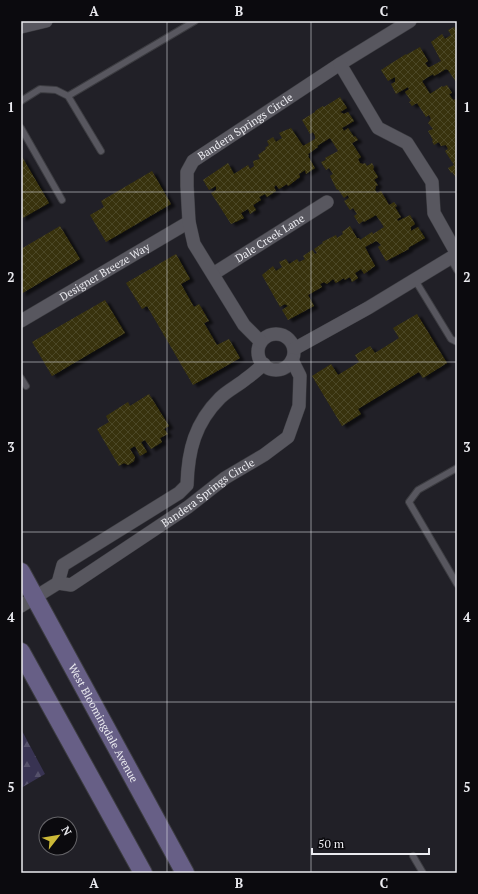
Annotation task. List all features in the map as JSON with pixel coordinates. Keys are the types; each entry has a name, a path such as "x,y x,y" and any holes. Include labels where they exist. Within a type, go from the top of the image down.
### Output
{"main road":[{"name":"West Bloomingdale Avenue","path":"21,572 28,602 185,873"},
{"path":"21,652 143,873"}],"street":[{"path":"21,27 46,21"},
{"name":"Bandera Springs Circle","path":"262,342 244,325 194,244 189,222 188,172 194,161 340,64 410,21"},
{"path":"293,354 288,338 283,335 271,334 262,342 258,353 264,364 272,369 283,368 293,354 453,256 434,212 432,182 408,143 378,128 340,64"},
{"name":"Dale Creek Lane","path":"213,274 327,202"},
{"name":"Designer Breeze Way","path":"21,321 189,222"},
{"name":"Bandera Springs Circle","path":"28,602 58,583 71,585 188,507 226,478 264,455 288,437 299,406 300,376 293,354"},
{"name":"Bandera Springs Circle","path":"58,583 63,565 179,493 188,485 188,467 195,434 201,420 221,397 264,364"}],"lane":[{"path":"68,96 195,21"},
{"path":"21,101 40,89 56,90 68,96 101,151"},
{"path":"21,128 62,200"},
{"path":"453,256 457,270"},
{"path":"415,280 451,339 457,342"},
{"path":"21,378 26,386"},
{"path":"457,468 418,490 410,502 457,584"},
{"path":"412,856 423,873"}],"green space":[{"path":"21,729 45,774 21,788"}],"building":[{"path":"454,27 457,31 457,81 456,82 446,69 434,76 433,74 422,81 430,94 442,86 447,85 452,93 449,94 453,100 457,100 457,179 448,168 454,165 445,151 448,149 446,145 441,146 439,142 434,145 432,141 433,140 428,131 433,129 428,123 431,119 429,115 426,117 417,103 412,106 409,102 411,101 405,92 409,89 408,87 396,94 391,84 395,82 395,77 388,81 381,70 420,47 428,61 425,63 428,67 441,61 431,42 442,34 445,39 451,35 448,30"},
{"path":"340,97 347,108 340,112 344,114 348,112 354,121 342,128 344,131 348,128 358,140 352,143 361,157 358,159 360,163 365,163 367,166 372,163 374,167 373,169 378,177 374,180 378,185 376,186 375,190 377,193 381,191 389,205 394,202 397,206 395,207 401,217 397,219 398,221 410,215 415,224 411,227 411,231 418,227 425,238 408,248 409,249 386,261 378,247 381,245 378,242 376,241 365,247 375,266 364,274 361,269 355,273 358,278 352,282 350,277 345,280 344,278 336,283 333,279 327,284 324,282 320,284 322,287 308,295 314,306 288,320 282,310 288,306 285,304 280,307 262,275 273,266 276,271 282,267 279,262 286,259 289,264 297,259 299,262 305,259 303,256 312,250 315,254 317,253 314,249 323,243 322,242 336,235 337,238 350,226 357,238 360,240 372,232 373,234 384,227 376,215 359,224 354,216 357,214 353,208 350,210 344,201 349,198 348,195 344,198 338,189 337,190 330,176 333,174 329,168 326,170 321,162 338,151 330,138 317,146 318,147 308,154 315,168 306,174 305,170 299,174 300,177 288,186 287,184 279,189 276,185 274,187 276,191 267,197 265,194 259,197 261,200 253,205 256,210 250,214 248,209 241,213 244,218 231,224 211,193 216,190 216,186 209,190 203,180 228,163 234,174 248,165 250,169 254,166 253,161 260,159 258,155 269,145 267,141 273,137 276,142 282,138 279,133 291,128 303,146 315,139 313,132 310,134 302,120"},
{"path":"21,155 49,203 21,219"},
{"path":"152,171 171,204 106,242 90,215 104,207 101,201"},
{"path":"60,226 80,259 21,294 21,249"},
{"path":"176,254 190,279 181,284 194,307 199,304 209,321 204,323 217,345 229,339 240,358 193,385 147,306 142,309 126,283"},
{"path":"105,300 125,333 52,376 32,342"},
{"path":"417,314 447,363 423,378 419,372 358,409 361,414 342,426 312,376 331,364 338,375 359,362 355,355 370,346 375,353 399,338 393,328"},
{"path":"149,394 169,426 164,429 168,434 160,438 162,442 151,449 145,440 141,442 147,452 140,456 135,446 130,449 135,457 134,461 128,465 124,463 119,466 97,429 109,422 106,416 128,402 130,406"}]}
